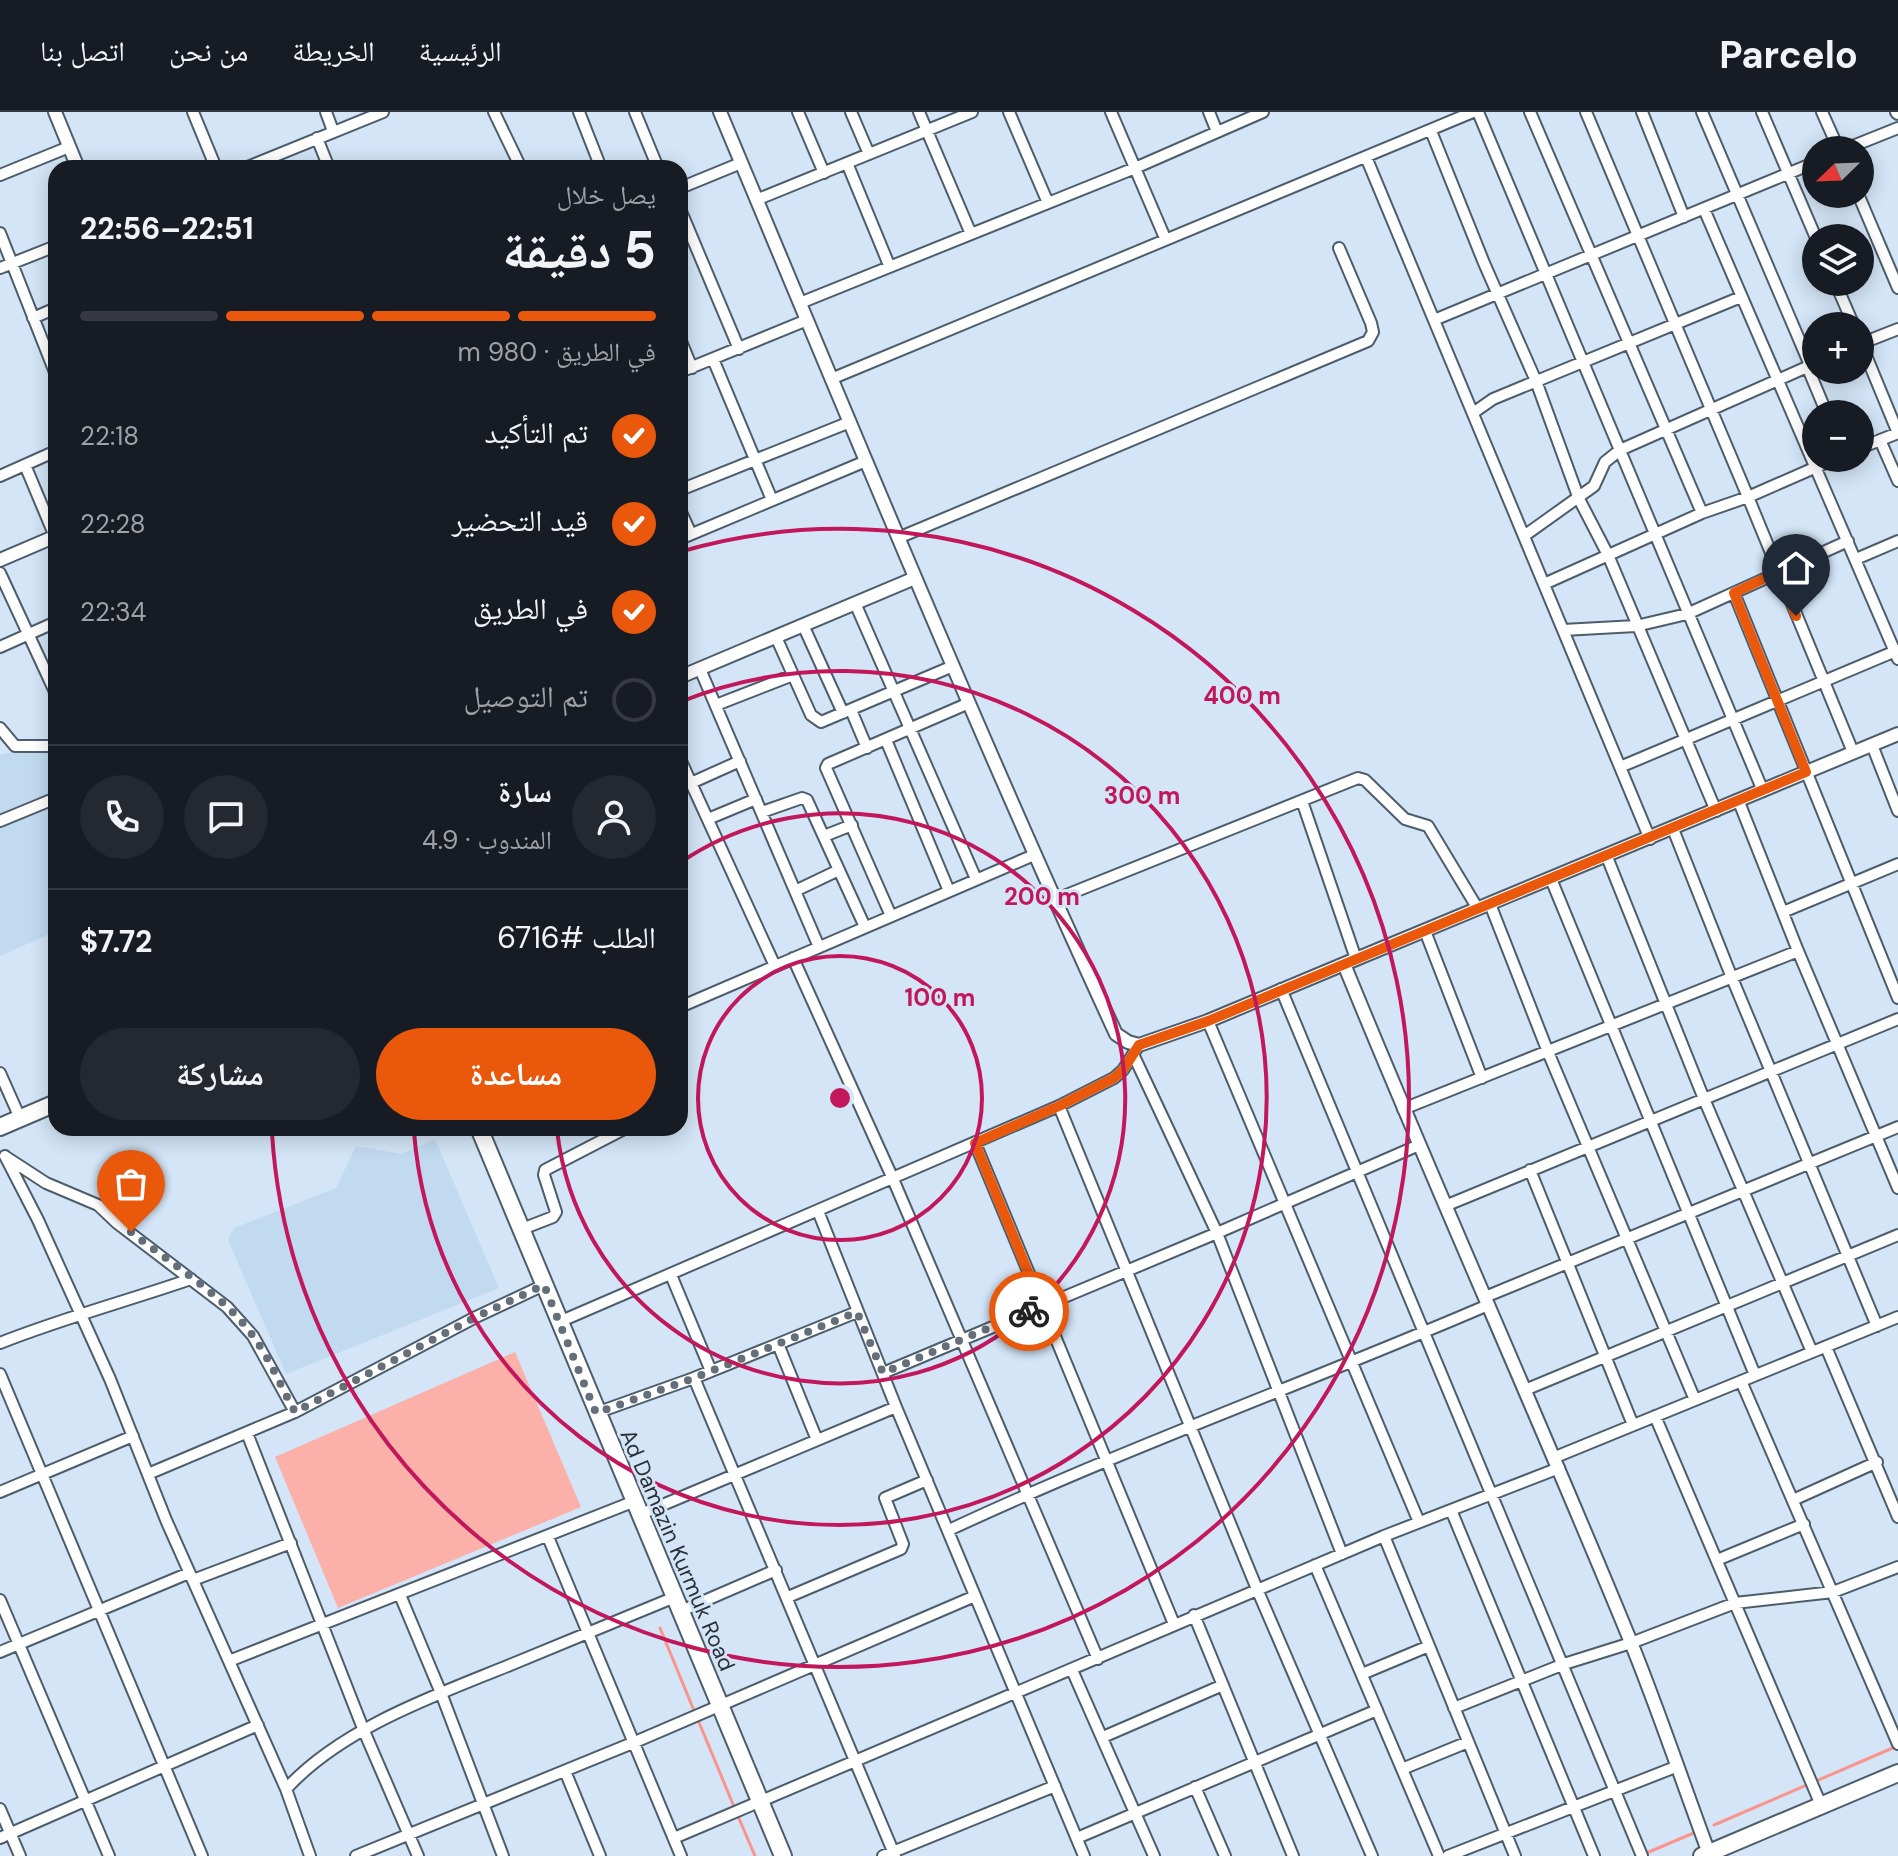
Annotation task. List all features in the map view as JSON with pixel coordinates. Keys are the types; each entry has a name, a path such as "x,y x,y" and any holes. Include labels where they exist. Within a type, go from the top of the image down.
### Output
{"highway":[{"path":"0,1127 48,1106"},
{"name":"Ad Damazin Kurmuk Road","path":"482,1136 783,1856"},
{"path":"1707,1855 1898,1773"}],"street":[{"path":"55,112 75,160"},
{"path":"193,112 213,160"},
{"path":"326,112 333,131"},
{"path":"264,160 383,112"},
{"path":"494,112 517,160"},
{"path":"579,112 598,160"},
{"path":"635,112 655,160"},
{"path":"720,112 1034,855 1116,1034 1136,1049 1217,1233 1342,1554"},
{"path":"798,112 824,173"},
{"path":"851,112 869,154"},
{"path":"919,112 971,234"},
{"path":"756,200 972,112"},
{"path":"1009,112 1048,203"},
{"path":"1111,112 1165,238"},
{"path":"1209,112 1217,132"},
{"path":"800,303 1135,168 1263,112"},
{"path":"831,379 1165,238 1476,112 1763,791"},
{"path":"1530,112 1702,513"},
{"path":"1586,112 1853,752"},
{"path":"1642,112 1684,217"},
{"path":"1702,112 1802,344"},
{"path":"1762,112 1810,224"},
{"path":"1822,112 1834,136"},
{"path":"1874,137 1898,128"},
{"path":"1431,131 1536,381 1579,499 1608,555 1716,811"},
{"path":"317,138 326,160"},
{"path":"0,175 69,147"},
{"path":"1366,157 1650,839"},
{"path":"688,185 741,163"},
{"path":"847,163 889,265"},
{"path":"1434,320 1802,168"},
{"path":"1864,208 1898,288"},
{"path":"1704,209 1802,435"},
{"path":"688,228 739,349"},
{"path":"0,233 48,355"},
{"path":"898,538 1368,341 1373,332 1371,323 1339,248"},
{"path":"0,268 48,249"},
{"path":"1473,413 1493,399 1741,297"},
{"path":"33,318 48,311"},
{"path":"688,369 807,320"},
{"path":"1874,338 1898,329"},
{"path":"688,358 692,368"},
{"path":"713,359 772,500"},
{"path":"1524,536 1594,486 1605,462 1620,450 1802,369"},
{"path":"1874,376 1898,433 1874,442"},
{"path":"688,487 850,422"},
{"path":"1880,440 1898,481"},
{"path":"0,476 48,455"},
{"path":"688,535 866,461"},
{"path":"25,465 48,518"},
{"path":"1544,584 1702,513 1807,472"},
{"path":"1620,767 1897,653 1819,472"},
{"path":"0,560 48,540"},
{"path":"1563,630 1636,626 1687,614 1848,541"},
{"path":"1856,559 1898,541"},
{"path":"0,573 48,675"},
{"path":"688,674 915,578"},
{"path":"1734,593 1898,998"},
{"path":"855,603 976,879"},
{"path":"0,647 48,625"},
{"path":"803,625 867,748"},
{"path":"776,637 811,715 821,722 953,666"},
{"path":"700,669 819,947"},
{"path":"716,705 793,675"},
{"path":"891,916 826,768 828,764 969,703"},
{"path":"0,728 15,746 48,746"},
{"path":"559,1322 1059,1106 1114,1078 1136,1049 1607,857 1898,734"},
{"path":"886,740 949,891"},
{"path":"1872,745 1898,811"},
{"path":"691,783 740,761"},
{"path":"688,776 775,966"},
{"path":"1054,900 1351,779 1365,780 1405,819 1428,826 1484,906 1695,1400"},
{"path":"762,812 805,798 865,927"},
{"path":"708,819 756,799"},
{"path":"0,821 48,801"},
{"path":"1302,801 1350,961 1403,1109 1631,1643 1678,1766 1707,1855"},
{"path":"1739,802 1898,1188"},
{"path":"824,836 852,825"},
{"path":"1673,829 1877,1326"},
{"path":"688,1004 1034,855"},
{"path":"1607,857 1704,1099 1812,1352"},
{"path":"1783,912 1898,864"},
{"path":"795,891 839,870"},
{"path":"1551,879 1755,1375"},
{"path":"1425,931 1482,1078"},
{"path":"1403,1109 1798,951"},
{"path":"793,958 893,1179 1098,1659"},
{"path":"1281,989 1642,1856"},
{"path":"1445,1206 1898,1019"},
{"path":"1208,1021 1419,1522"},
{"path":"0,1073 20,1118"},
{"path":"1059,1106 1257,1589 1372,1856"},
{"path":"949,1530 1106,1460 1425,1332 1566,1263 1898,1127"},
{"path":"522,1229 553,1217 556,1212 545,1170 611,1136"},
{"path":"975,1143 1174,1624"},
{"path":"883,1373 1419,1145"},
{"path":"2,1155 46,1183 98,1205 227,1307 253,1336 295,1412"},
{"path":"2,1155 38,1220 80,1313 191,1576 286,1789 309,1856"},
{"path":"1530,1170 1633,1425"},
{"path":"818,1211 896,1407 1084,1856"},
{"path":"1525,1390 1898,1235"},
{"path":"671,1275 711,1371"},
{"path":"0,1343 80,1313 191,1279"},
{"path":"148,1474 295,1412 544,1285"},
{"path":"596,1413 694,1378 857,1312"},
{"path":"674,1838 1098,1659 1194,1615 1491,1494 1633,1425 1898,1317"},
{"path":"778,1344 817,1440"},
{"path":"1826,1347 1898,1517"},
{"path":"0,1374 202,1856"},
{"path":"694,1378 816,1664 890,1855 1055,1786"},
{"path":"1741,1381 1898,1744"},
{"path":"229,1661 548,1537 735,1474 896,1407"},
{"path":"1655,1416 1821,1805"},
{"path":"247,1433 364,1731 418,1856"},
{"path":"0,1492 133,1436"},
{"path":"1793,1500 1877,1462"},
{"path":"788,1597 901,1549 903,1544 885,1498 927,1480"},
{"path":"1451,1510 1594,1856"},
{"path":"1717,1560 1804,1524"},
{"path":"1384,1536 1515,1856"},
{"path":"548,1537 681,1856"},
{"path":"0,1652 191,1576 291,1543"},
{"path":"1315,1565 1439,1856"},
{"path":"1454,1708 1564,1664 1631,1643 1735,1603 1833,1592 1898,1567"},
{"path":"286,1789 313,1762 364,1731 441,1693 589,1633 776,1570"},
{"path":"400,1595 503,1856"},
{"path":"356,1856 635,1742 975,1596"},
{"path":"0,1600 109,1856"},
{"path":"1194,1615 1293,1856"},
{"path":"1362,1674 1429,1646"},
{"path":"1072,1670 1154,1856"},
{"path":"1103,1737 1223,1685"},
{"path":"1077,1838 1377,1710"},
{"path":"5,1836 258,1725"},
{"path":"1402,1769 1468,1742"},
{"path":"1448,1856 1678,1766"},
{"path":"565,1771 600,1856"},
{"path":"1195,1787 1225,1856"},
{"path":"0,1809 5,1836 20,1856"}],"shaded area":[{"path":"48,745 48,935 0,956 0,755"},
{"path":"435,1139 499,1288 286,1374 228,1240 234,1228 336,1188 356,1146 402,1154"},
{"path":"515,1352 581,1507 338,1608 275,1457"}],"waterway":[{"path":"660,1628 695,1713"},
{"path":"698,1720 735,1809"},
{"path":"1714,1825 1895,1747"},
{"path":"738,1816 755,1856"},
{"path":"1644,1854 1696,1832"}],"way so far":[{"path":"131,1232 227,1307 241,1322 253,1336 295,1412 544,1285 596,1413 694,1378 857,1312 883,1373 1029,1311"}],"route":[{"path":"1029,1311 1042,1306 975,1143 1114,1078 1139,1045 1208,1021 1806,772 1734,593 1778,572 1796,616"}]}
